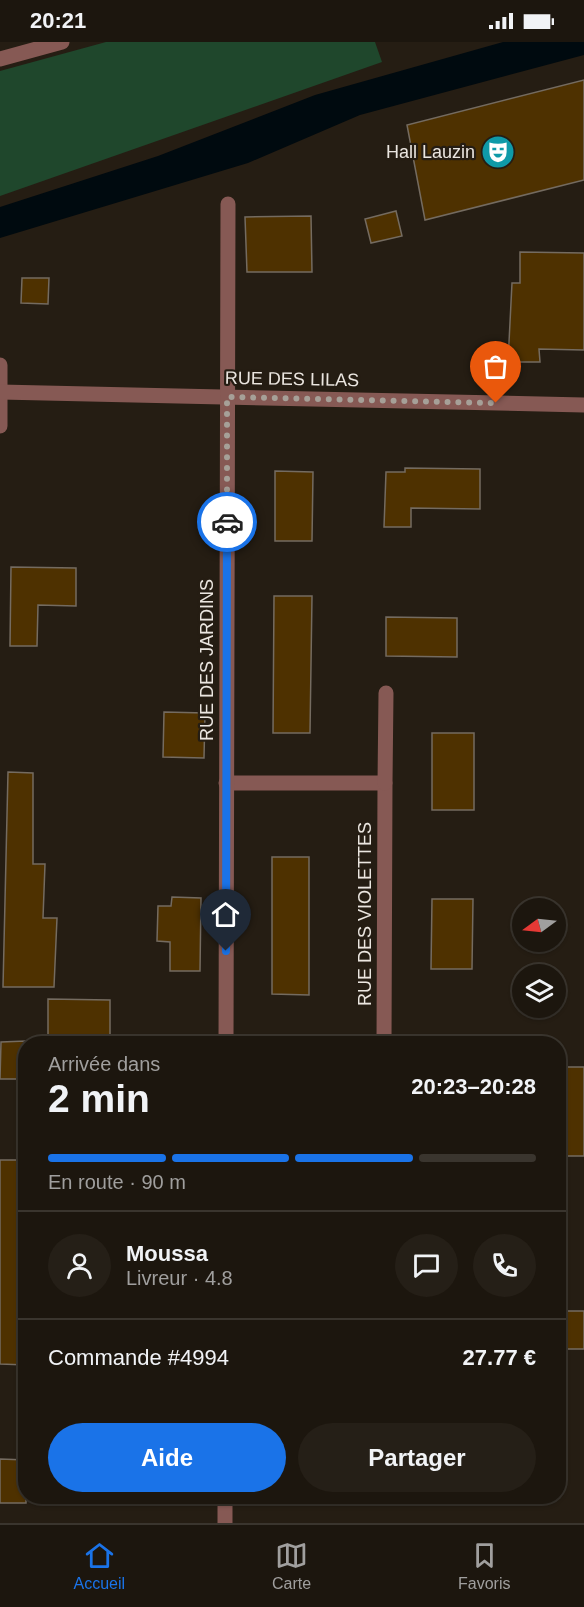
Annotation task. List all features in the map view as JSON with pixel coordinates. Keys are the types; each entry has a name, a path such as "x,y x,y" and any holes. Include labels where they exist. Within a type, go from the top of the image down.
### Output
{"street":[{"path":"0,59 62,42"},
{"name":"RUE DES JARDINS","path":"226,1036 228,204"},
{"path":"0,365 0,426"},
{"name":"RUE DES LILAS","path":"0,392 584,405"},
{"name":"RUE DES VIOLETTES","path":"384,1036 386,693"},
{"path":"226,783 385,783"},
{"path":"225,1504 225,1523"}],"green space":[{"path":"106,42 375,42 382,62 0,196 0,71"}],"shaded area":[{"path":"503,42 584,42 584,55 360,115 248,163 0,238 0,207 158,156 315,95"}],"building":[{"name":"Hall Lauzin","path":"584,80 584,180 425,220 407,125"},
{"path":"396,211 402,236 371,243 365,219"},
{"path":"311,216 312,272 247,272 245,217"},
{"path":"520,252 584,253 584,350 539,349 540,362 508,362 512,283 520,283"},
{"path":"22,278 49,278 48,304 21,303"},
{"path":"405,468 480,469 480,509 411,508 411,527 384,527 386,472 405,472"},
{"path":"275,471 313,472 312,541 275,541"},
{"path":"11,567 76,568 76,606 38,605 37,646 10,646"},
{"path":"274,596 312,596 310,733 273,733"},
{"path":"386,617 457,618 457,657 386,656"},
{"path":"164,712 205,713 204,758 163,757"},
{"path":"432,733 474,733 474,810 432,810"},
{"path":"8,772 33,773 33,864 45,864 43,918 57,918 54,987 3,987"},
{"path":"272,857 309,857 309,995 272,994"},
{"path":"172,897 201,898 200,971 170,971 170,942 157,941 158,906 171,906"},
{"path":"432,899 473,899 472,969 431,969"},
{"path":"48,999 110,1000 110,1036 48,1036"},
{"path":"18,1041 18,1079 0,1079 1,1042"},
{"path":"566,1067 584,1067 584,1156 566,1156"},
{"path":"0,1160 18,1160 18,1365 0,1364"},
{"path":"566,1311 584,1311 584,1349 566,1349"},
{"path":"0,1459 18,1460 18,1503 0,1503"}],"way so far":[{"path":"227,522 227,397 496,403"}],"place":[{"name":"Hall Lauzin","path":"498,152"}],"route":[{"path":"226,951 227,522"}]}
